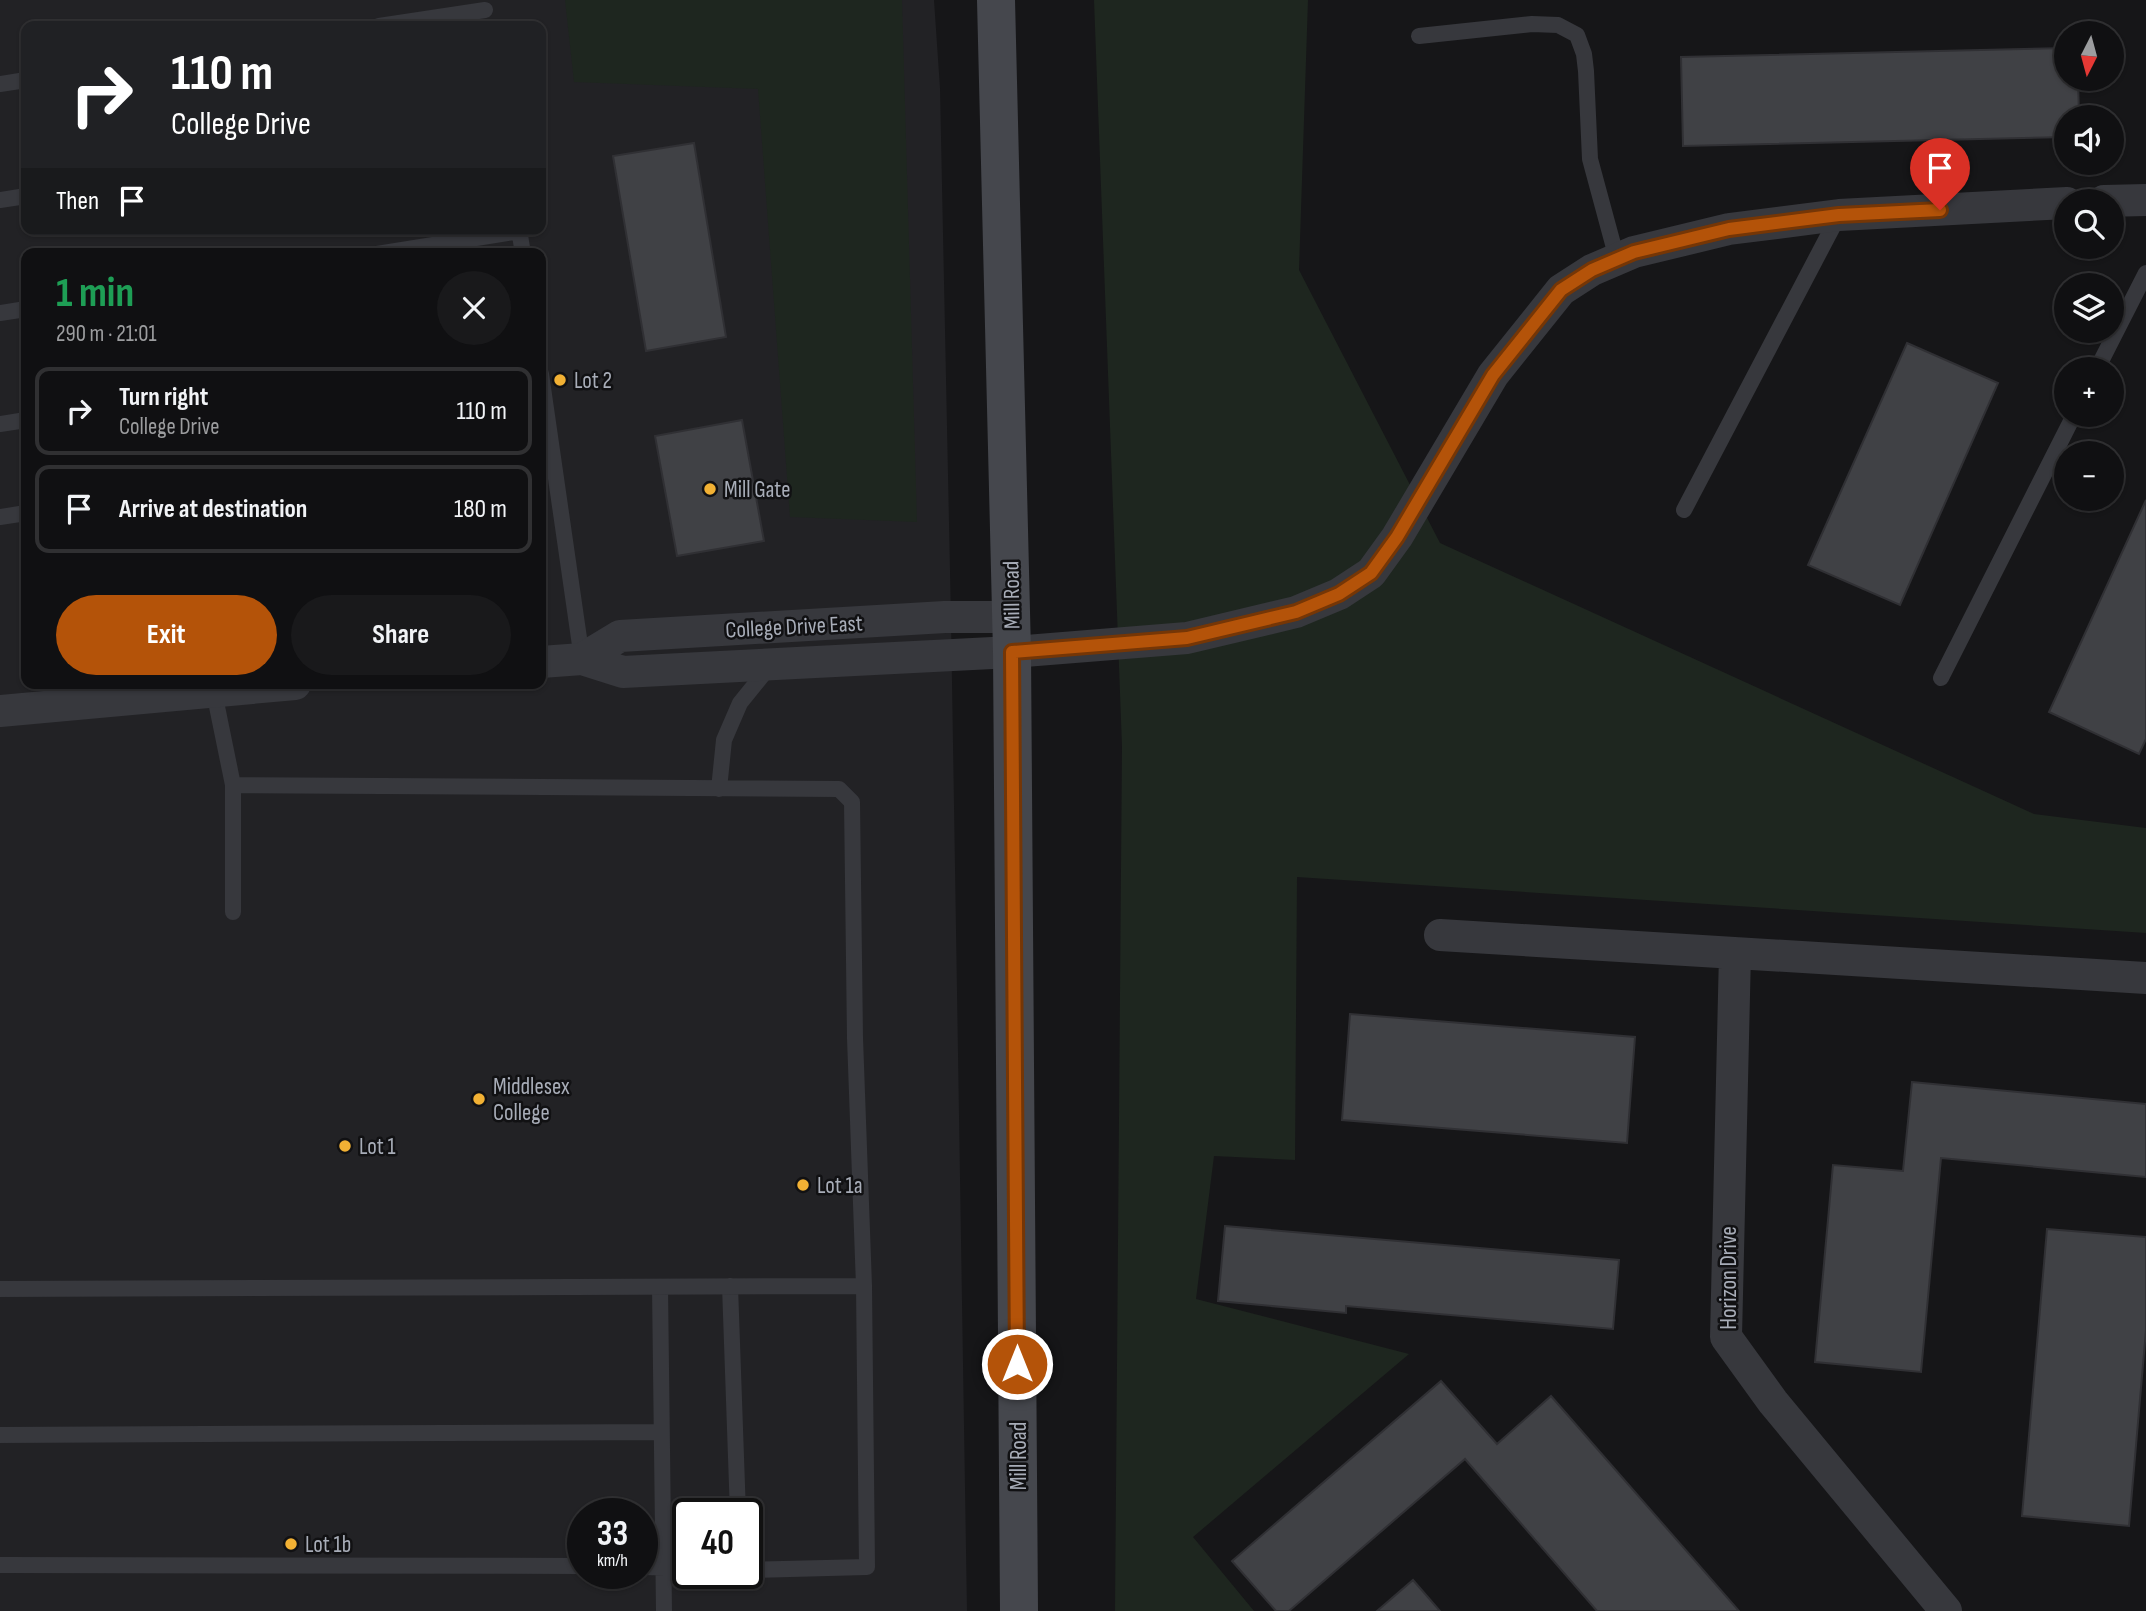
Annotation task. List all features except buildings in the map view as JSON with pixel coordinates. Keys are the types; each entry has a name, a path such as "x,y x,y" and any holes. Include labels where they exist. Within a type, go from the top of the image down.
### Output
{"street":[{"name":"Mill Road","path":"996,0 1012,634 1019,1611"},
{"path":"2124,201 2146,200"},
{"path":"1012,634 1187,638 1296,612 1339,594 1371,573 1397,537 1493,375 1561,290 1592,270 1617,259 1634,252 1729,229 1839,215 2054,204"},
{"name":"College Drive East","path":"546,662 582,659 623,671 683,651 945,617 1012,634"},
{"name":"College Drive East","path":"683,651 771,664 1012,634"},
{"path":"0,711 204,689"},
{"path":"1440,935 2146,978"},
{"name":"Horizon Drive","path":"1735,953 1726,1337 1773,1402 1946,1611"}],"lane":[{"path":"417,21 485,12"},
{"path":"1419,36 1532,24 1558,25 1577,35 1584,54 1586,71 1590,159 1617,259"},
{"path":"0,84 21,81"},
{"path":"0,200 21,197"},
{"path":"1684,510 1839,215"},
{"path":"412,248 489,235"},
{"path":"2103,357 2146,273"},
{"path":"0,313 21,310"},
{"path":"0,424 21,421"},
{"path":"1941,678 2068,427"},
{"path":"546,449 582,659"},
{"path":"0,517 21,514"},
{"path":"719,789 724,740 740,703 771,664"},
{"path":"213,689 233,785 233,912"},
{"path":"233,785 839,789 852,802 855,1038 864,1286 867,1567 763,1570"},
{"path":"730,1286 737,1498"},
{"path":"0,1289 864,1286"},
{"path":"660,1287 664,1611"},
{"path":"0,1435 661,1432"},
{"path":"0,1565 567,1566"},
{"path":"658,1567 672,1567"}],"shaded area":[{"name":"Middlesex College","path":"0,0 934,0 940,88 967,1611 0,1611"},
{"path":"565,0 902,0 917,522 790,517 758,89 574,82"},
{"path":"1094,0 1308,0 1299,270 1440,543 2034,814 2146,828 2146,933 1297,877 1295,1160 1214,1156 1196,1299 1409,1354 1193,1537 1254,1611 1115,1611 1122,746"}],"place":[{"name":"Lot 2","path":"560,380"},
{"name":"Mill Gate","path":"710,489"},
{"name":"Middlesex College","path":"479,1099"},
{"name":"Lot 1","path":"345,1146"},
{"name":"Lot 1a","path":"803,1185"},
{"name":"Lot 1b","path":"291,1544"}],"route":[{"path":"1017,1364 1012,652 1187,638 1296,612 1339,594 1371,573 1397,537 1493,375 1561,290 1592,270 1634,252 1729,229 1839,215 1940,210"}]}
